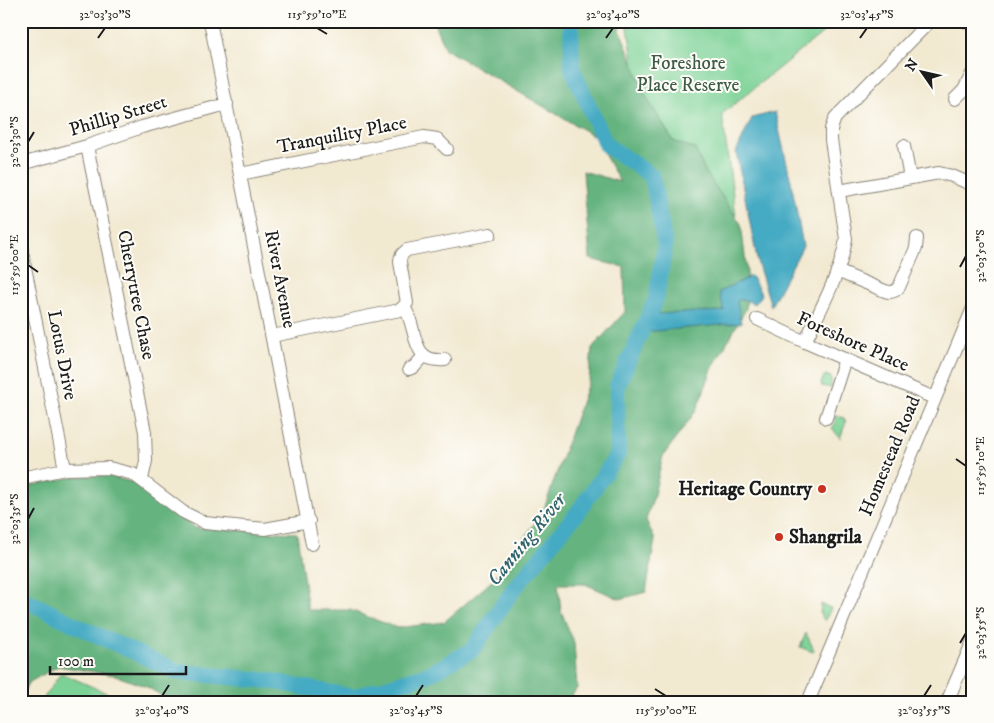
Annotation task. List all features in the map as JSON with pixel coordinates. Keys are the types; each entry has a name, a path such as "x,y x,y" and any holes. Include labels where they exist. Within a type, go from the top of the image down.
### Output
{"street":[{"name":"River Avenue","path":"210,21 312,544"},
{"path":"805,342 837,271 844,252 846,239 831,140 831,129 835,118 930,21"},
{"path":"965,21 973,25"},
{"path":"955,99 964,90 973,72"},
{"name":"Phillip Street","path":"21,164 87,146 142,127 227,104"},
{"name":"Tranquility Place","path":"240,174 424,137 437,138 447,149"},
{"name":"Cherrytree Chase","path":"87,146 145,432 146,451 137,477"},
{"path":"904,146 910,178"},
{"path":"839,191 939,173 973,185"},
{"path":"272,336 400,310 407,303 400,262 400,257 403,253 407,250 490,234"},
{"path":"837,271 890,293 896,290 916,248 917,238"},
{"name":"Lotus Drive","path":"21,247 65,470"},
{"path":"404,307 411,318 417,348 424,356 437,361 444,360"},
{"name":"Homestead Road","path":"808,702 973,308"},
{"name":"Foreshore Place","path":"757,319 934,398"},
{"path":"409,369 414,367 424,356"},
{"path":"826,418 845,359"},
{"path":"21,478 65,470 109,468 137,477 183,512 206,523 265,529 309,521"},
{"path":"947,702 973,641"}],"green space":[{"path":"433,21 618,21 646,96 673,141 695,149 705,171 741,224 747,273 746,309 713,367 696,411 663,456 646,520 655,540 646,592 620,599 585,584 558,584 561,611 574,643 577,688 568,702 172,702 147,687 114,675 58,666 28,683 21,698 21,488 72,477 103,475 132,482 195,528 297,533 308,610 350,610 397,628 444,622 492,581 543,512 589,380 592,348 625,312 624,267 590,259 583,171 620,182 594,136 445,49"},
{"name":"Foreshore Place Reserve","path":"627,21 837,21 722,114 742,261 638,95"},
{"path":"827,375 827,377 830,376 831,378 831,388 822,386 821,383 824,376"},
{"path":"835,415 844,418 846,422 840,438 832,428 835,424"},
{"path":"821,604 831,608 825,621 820,614"},
{"path":"806,633 814,650 813,652 800,647"},
{"path":"61,673 127,702 41,702"}],"water":[{"path":"775,112 791,181 803,246 771,306 758,264 736,152 752,118"},
{"path":"751,276 762,295 755,304 742,299 737,301 741,323 645,332 653,314 724,311 719,292"}],"waterway":[{"name":"Canning River","path":"21,598 178,672 271,681 354,697 429,674 472,650 513,590 577,513 618,454 617,386 656,299 665,245 652,176 606,145 572,68 571,21"}],"place":[{"name":"Heritage Country","path":"822,489"},
{"name":"Shangrila","path":"779,537"}]}
